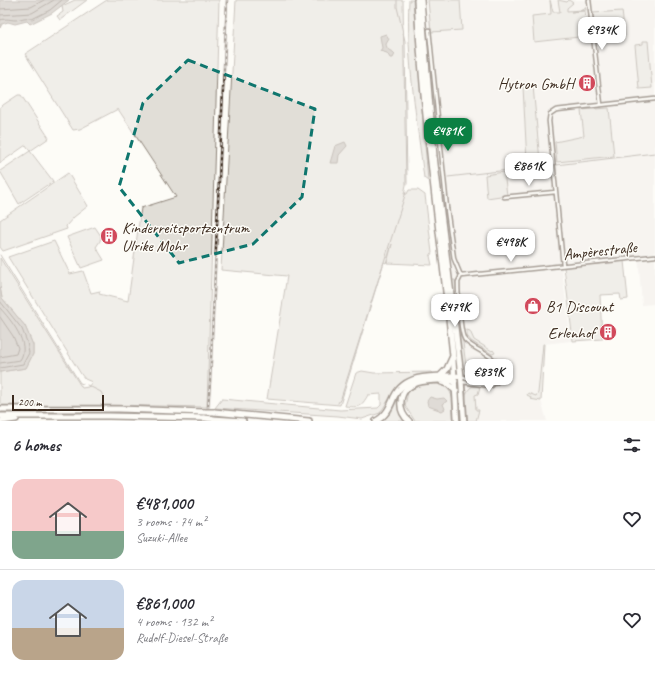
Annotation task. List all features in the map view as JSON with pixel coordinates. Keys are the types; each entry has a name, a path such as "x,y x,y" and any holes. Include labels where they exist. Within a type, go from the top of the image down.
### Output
{"highway":[{"path":"409,421 401,408 401,397 405,390 419,383 439,378 447,369 453,356 425,119 417,0"},
{"path":"422,0 434,156 460,379"},
{"path":"439,378 456,391"},
{"path":"376,421 386,413 398,390 405,383 416,379 454,378"},
{"path":"0,409 119,409 214,412 309,421"},
{"path":"0,416 204,418 243,421"},
{"path":"2,421 28,419 32,416"}],"main road":[{"path":"453,356 457,421"},
{"path":"454,378 460,379 464,421"}],"street":[{"path":"588,0 601,105"},
{"path":"430,30 447,208 454,259 461,276 458,282 464,337 467,341 498,363 500,376 496,384 489,386 460,379"},
{"path":"563,265 549,121 550,114 556,110 655,99"},
{"path":"504,197 556,192"},
{"name":"Ampèrestraße","path":"461,276 655,256"},
{"path":"460,379 496,384"}],"highlighted area":[{"path":"188,60 315,109 302,197 253,244 179,263 119,187 143,103"}],"shaded area":[{"path":"75,0 87,0 60,20 57,16 63,12 62,6"},
{"path":"107,0 219,0 207,407 0,405 0,372 26,368 33,354 33,345 25,326 2,298 0,287 0,258 82,388 88,387 92,382 85,379 81,374 8,257 54,241 70,274 83,271 91,293 100,291 99,294 128,301 141,208 176,197 118,109 80,129 73,130 25,54"},
{"path":"225,0 229,0 211,407 207,407"},
{"path":"236,0 403,0 406,185 404,194 407,194 409,190 418,190 425,195 432,265 387,263 392,244 386,263 384,262 340,405 267,399 287,276 221,270"},
{"path":"409,0 413,0 428,181 424,178 413,89 409,44"},
{"path":"427,0 655,0 655,304 642,305 638,256 561,262 571,341 544,344 541,401 547,421 465,421 437,137 428,32"},
{"path":"428,0 460,0 462,30 431,32"},
{"path":"550,0 553,12 560,12 558,0 567,2 569,0 573,3 567,8 567,11 583,10 585,7 586,10 571,12 585,11 588,36 534,42 532,16 551,14"},
{"path":"622,11 625,36 595,40 593,13"},
{"path":"643,41 648,41 652,88 639,89 635,45 643,44"},
{"path":"533,86 540,161 527,162 523,87"},
{"path":"18,95 21,95 49,138 30,151 26,145 0,163 0,107"},
{"path":"609,108 614,156 557,162 555,142 584,136 581,110"},
{"path":"30,151 53,181 19,204 0,171"},
{"path":"504,172 507,195 487,198 485,175"},
{"path":"68,173 88,206 74,217 66,226 67,229 3,251 0,247 0,220"},
{"path":"95,227 101,236 96,247 104,260 81,268 67,237"},
{"path":"624,261 628,299 621,300 620,294 600,295 602,339 573,341 564,267"},
{"path":"452,280 455,280 467,374 481,377 479,378 467,376 462,371"},
{"path":"467,330 470,331 474,340 492,351 493,350 495,353 492,354 471,341 467,336"},
{"path":"543,344 541,401 530,399 531,397 527,395 528,393 536,396 538,393"},
{"path":"362,371 374,373 432,372 431,374 409,379 398,385 380,413 362,419 338,416 215,408 222,399 340,410 378,408 381,405 381,394 368,395 357,407 345,406 356,373"},
{"path":"440,384 445,386 451,394 453,400 454,421 415,421 405,406 408,392 420,385"},
{"path":"473,386 480,387 478,394 475,395 476,410 479,410 476,421 467,421 466,397 467,392"},
{"path":"401,392 399,411 406,421 382,421 391,413"}],"water":[{"path":"0,0 69,0 52,13 30,24 27,21 15,24 8,22 2,24 0,28"},
{"path":"386,34 389,39 386,44 387,47 395,54 393,58 390,58 387,53 380,51 382,48 380,36"},
{"path":"345,142 347,146 339,155 338,163 330,163 335,146"},
{"path":"0,287 2,298 25,326 33,345 33,354 26,368 0,372"},
{"path":"430,397 437,399 444,398 447,401 443,404 445,409 442,411 428,406 427,401"}],"waterway":[{"path":"397,0 397,7 405,41 407,184"},
{"path":"556,165 655,153"},
{"path":"448,177 551,165"},
{"path":"338,403 341,398 406,192"},
{"path":"0,255 80,383 83,384"},
{"path":"87,385 101,392 103,396"}],"railway":[{"path":"207,421 227,0"}],"place":[{"name":"Hytron GmbH","path":"587,83"},
{"name":"Kinderreitsportzentrum Ulrike Mohr","path":"109,236"},
{"name":"B1 Discount","path":"533,306"},
{"name":"Erlenhof","path":"608,332"}]}
